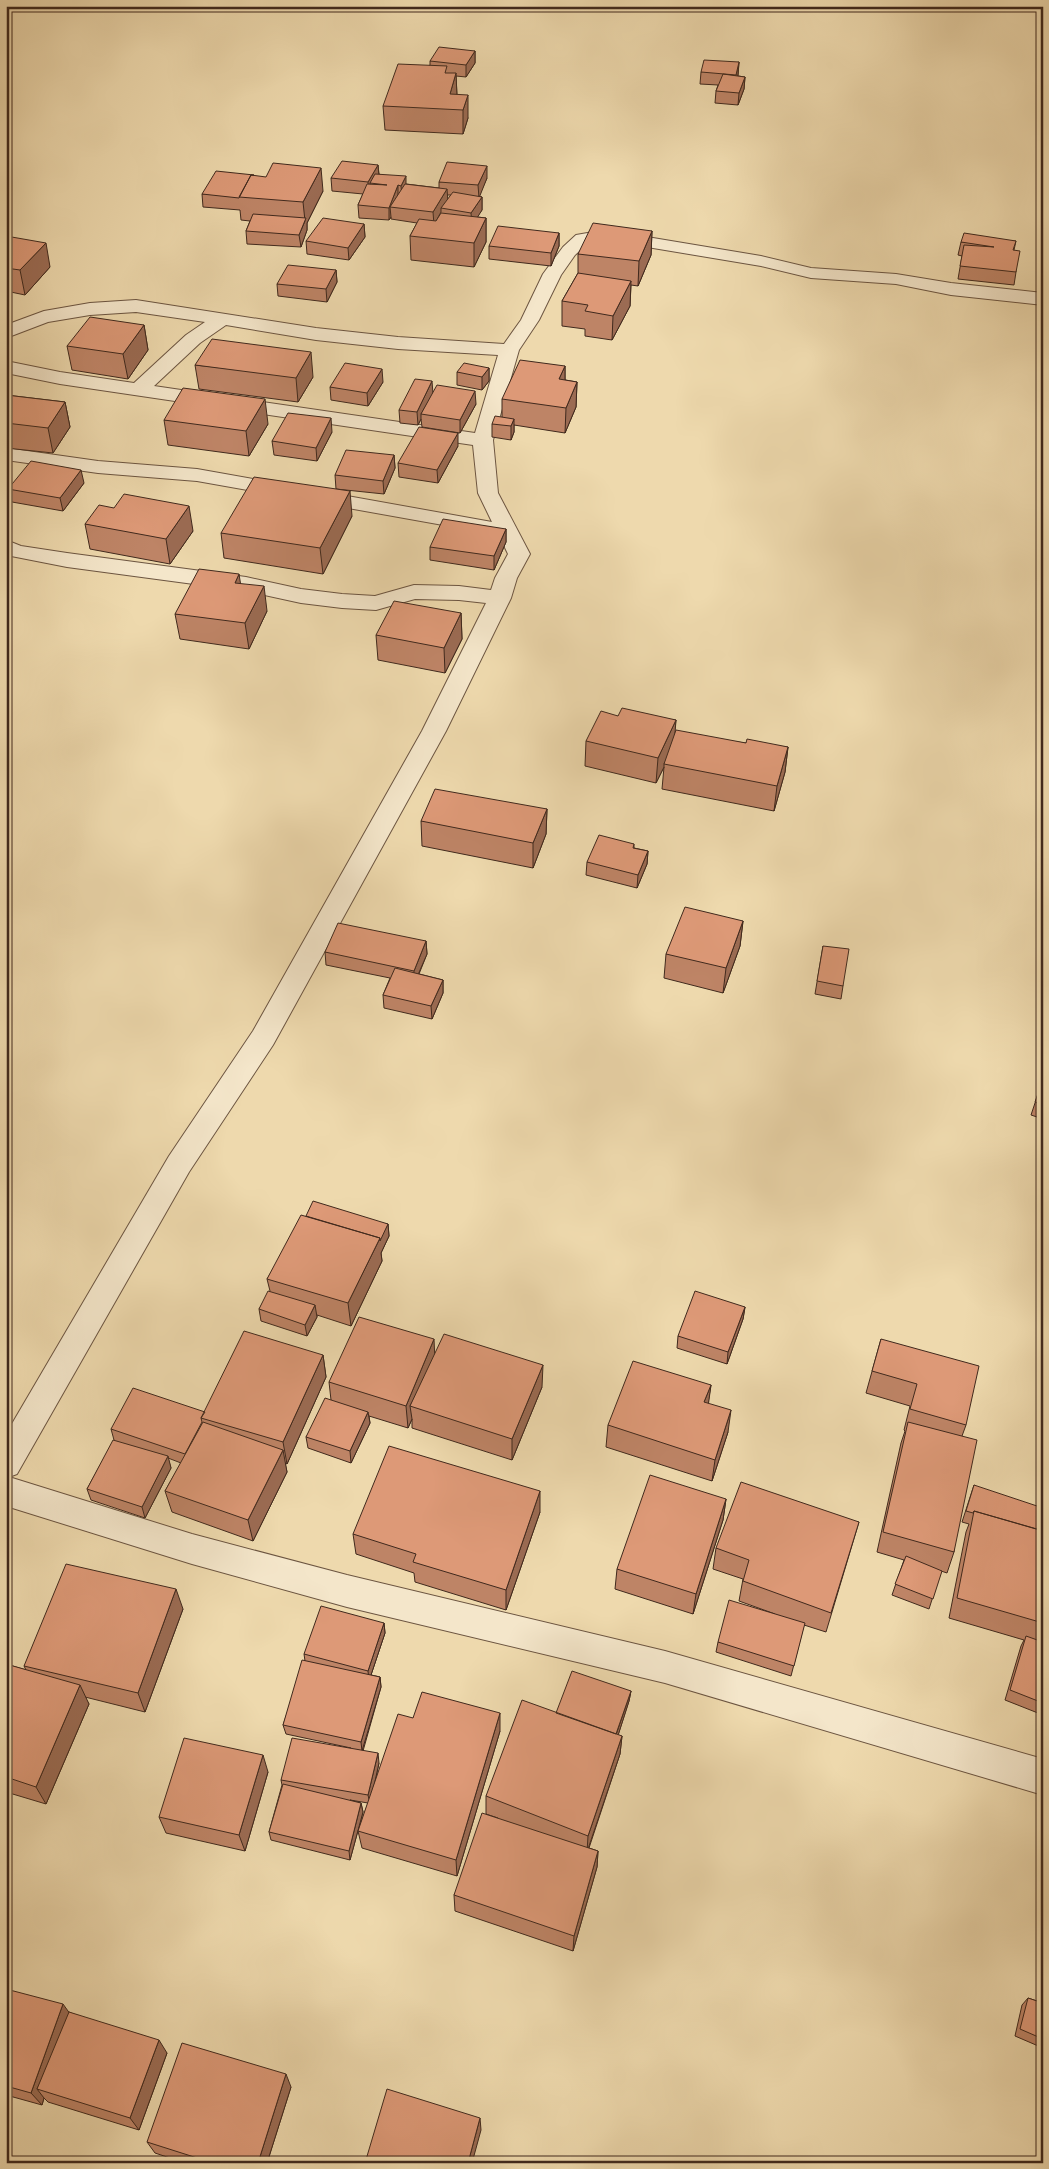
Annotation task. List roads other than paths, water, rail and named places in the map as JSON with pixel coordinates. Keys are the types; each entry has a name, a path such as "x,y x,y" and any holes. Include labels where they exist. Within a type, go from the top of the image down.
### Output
{"street":[{"path":"6,1464 179,1164 268,1030 434,730 500,598 506,578 518,554 488,493 483,440 509,350 530,320 552,274 569,251 582,239 605,234 761,261 811,273 896,279 951,289 1043,299"},
{"path":"6,332 44,317 90,309 136,306 316,334 398,343 509,350"},
{"path":"140,388 193,339 223,319"},
{"path":"6,367 60,378 140,388 483,440"},
{"path":"6,454 98,467 197,475 507,531"},
{"path":"6,546 15,551 67,560 246,584 301,596 342,601 376,603 414,592 459,593 500,598"},
{"path":"6,1491 192,1550 348,1591 666,1667 1043,1777"}]}
